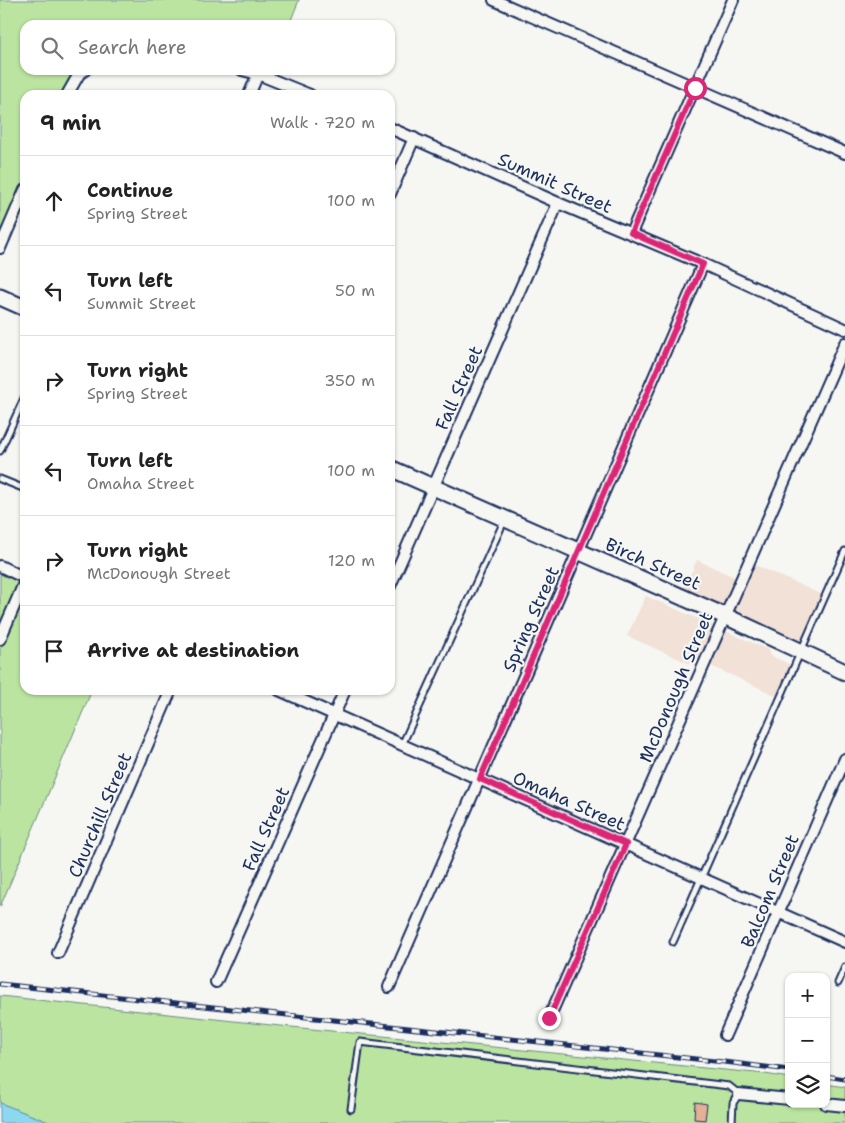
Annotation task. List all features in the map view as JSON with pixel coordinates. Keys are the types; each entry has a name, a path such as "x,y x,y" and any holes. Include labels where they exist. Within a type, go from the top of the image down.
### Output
{"main road":[{"path":"0,296 20,306"},
{"name":"Birch Street","path":"395,470 724,616 845,672"}],"street":[{"path":"494,0 845,153"},
{"path":"631,233 734,0"},
{"path":"70,90 80,75"},
{"path":"251,90 258,75"},
{"path":"260,75 298,90"},
{"name":"Summit Street","path":"395,130 845,328"},
{"path":"395,182 414,138"},
{"path":"0,248 20,202"},
{"name":"Fall Street","path":"395,574 558,203"},
{"name":"Spring Street","path":"389,987 703,264"},
{"name":"McDonough Street","path":"549,1018 845,343"},
{"path":"0,566 20,576"},
{"path":"0,640 20,591"},
{"name":"Churchill Street","path":"58,953 169,695"},
{"name":"Omaha Street","path":"289,695 845,942"},
{"name":"Fall Street","path":"216,982 343,695"},
{"name":"Balcom Street","path":"725,1035 845,759"},
{"path":"739,1094 785,1100"},
{"path":"830,1104 845,1106"}],"lane":[{"path":"0,451 20,407"},
{"path":"0,479 20,488"},
{"path":"402,745 505,519"},
{"path":"673,942 845,551"},
{"path":"838,983 845,967"},
{"path":"351,1109 360,1042 728,1086 739,1094 733,1103 732,1123"}],"shaded area":[{"path":"697,560 747,583 755,565 823,595 799,645 682,593"},
{"path":"646,596 769,650 769,655 791,665 777,696 698,660 695,666 627,636"}],"green space":[{"path":"0,0 299,0 291,20 20,20 20,75 72,75 63,90 20,90 20,188 0,233"},
{"path":"0,574 20,583 20,695 90,695 0,907"},
{"path":"0,996 765,1074 785,1077 785,1108 830,1108 830,1085 845,1087 845,1123 51,1123 0,1103"}],"water":[{"path":"0,1103 51,1123 0,1123"}],"building":[{"path":"695,1102 707,1104 705,1120 694,1119"}],"railway":[{"path":"0,984 785,1070"},
{"path":"830,1077 845,1079"}],"route":[{"path":"549,1018 626,844 480,779 703,264 631,233 695,88"}]}
